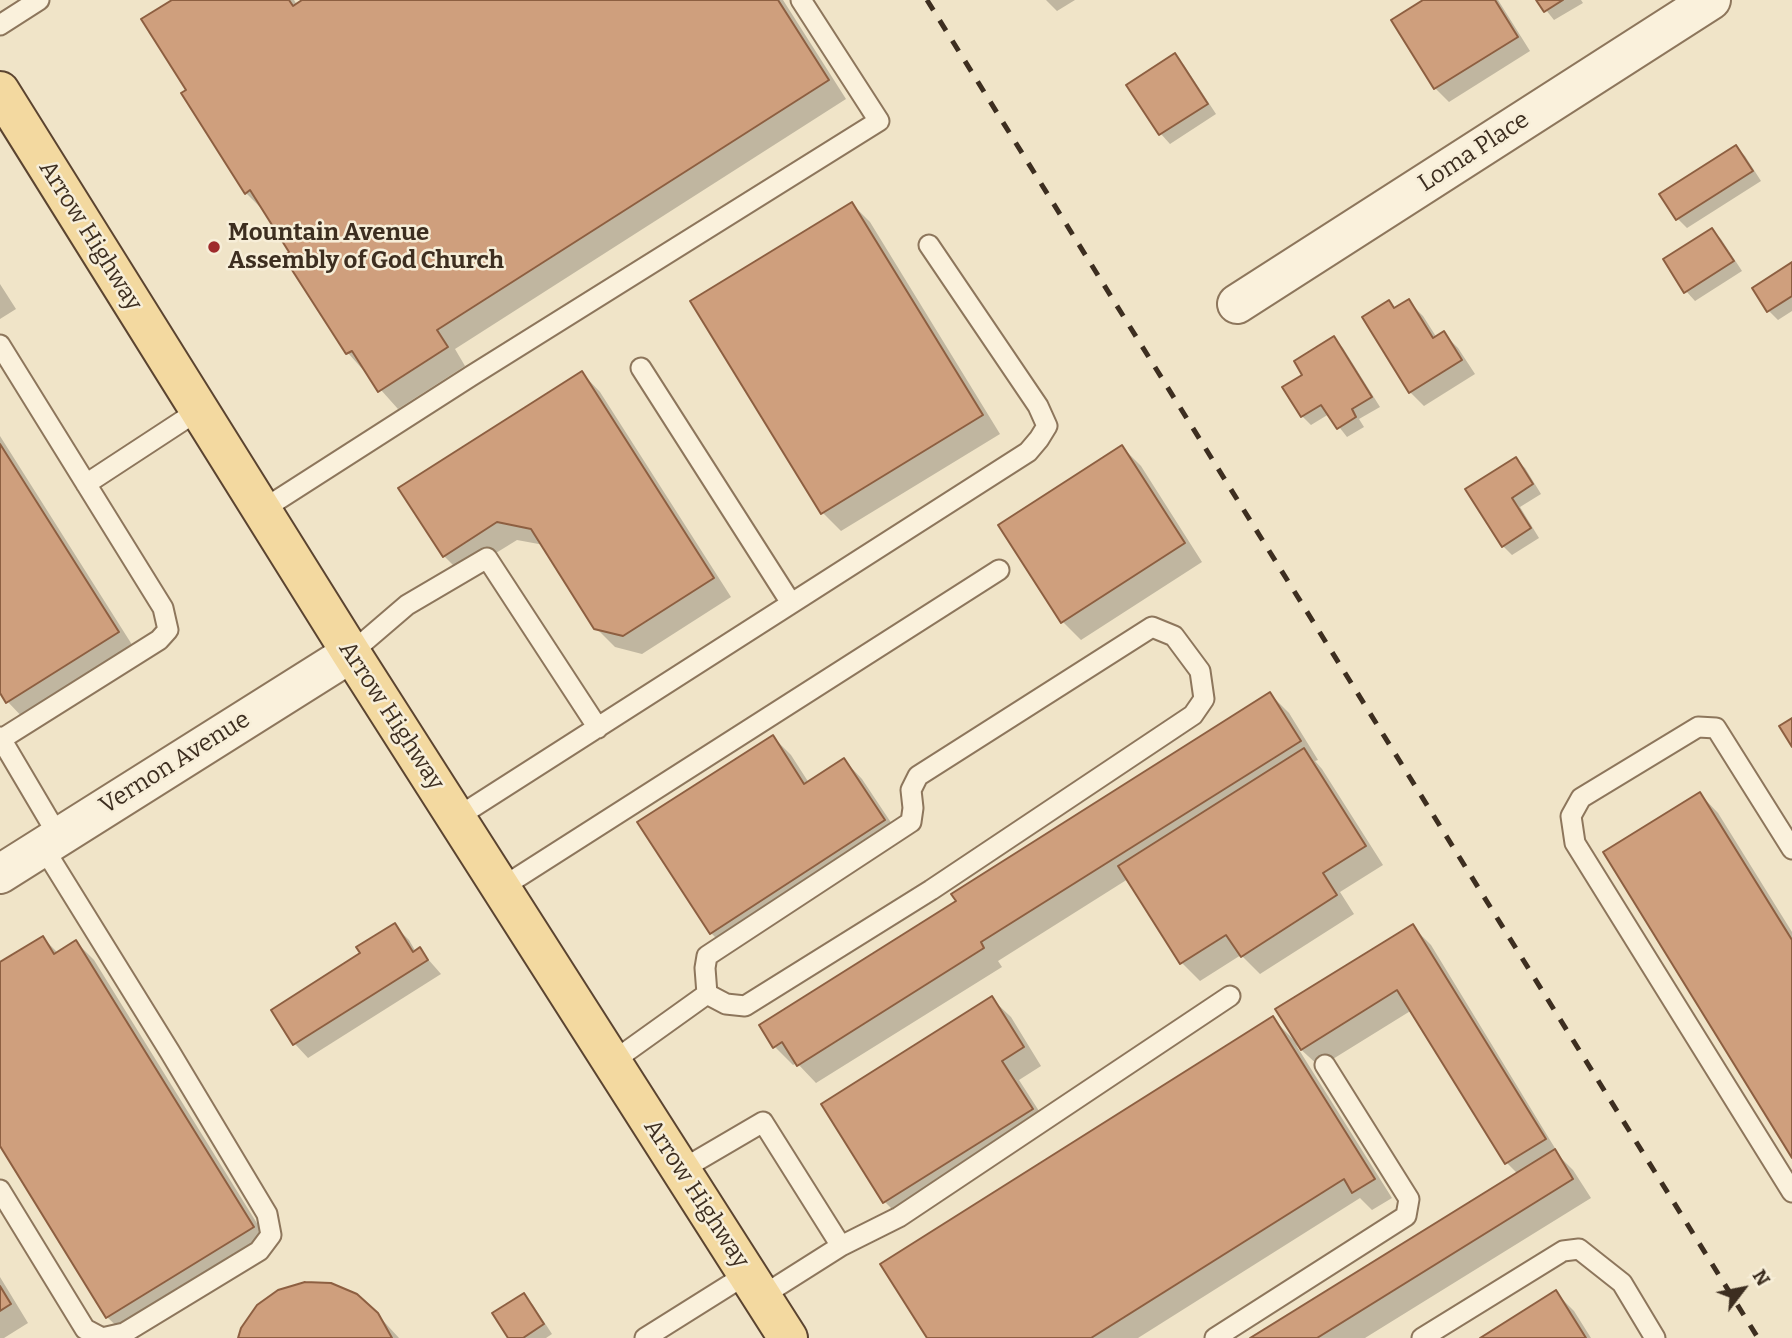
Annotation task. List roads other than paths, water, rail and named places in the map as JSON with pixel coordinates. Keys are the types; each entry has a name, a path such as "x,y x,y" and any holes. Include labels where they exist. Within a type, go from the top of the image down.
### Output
{"main road":[{"name":"Arrow Highway","path":"0,91 351,653 788,1338"}],"street":[{"name":"Loma Place","path":"1237,304 1711,0"},
{"name":"Vernon Avenue","path":"0,874 351,653"}],"lane":[{"path":"0,25 39,0"},
{"path":"262,510 878,121 801,0"},
{"path":"456,818 1028,452 1046,426 1038,406 929,245"},
{"path":"0,345 163,608 168,629 159,640 1,739 51,842 170,1052 267,1214 271,1235 259,1251 124,1333 102,1338 85,1329 0,1190"},
{"path":"641,368 791,603"},
{"path":"86,484 199,410"},
{"path":"351,653 407,605 487,558 598,728"},
{"path":"501,888 999,569"},
{"path":"1153,627 1174,636 1200,671 1204,699 1193,715 931,890 745,1006 726,1004 707,994 707,956 911,822 911,790 918,776 1153,627"},
{"path":"1792,849 1716,729 1698,727 1581,798 1571,816 1575,843 1792,1192"},
{"path":"612,1062 707,994"},
{"path":"645,1338 900,1217 1230,996"},
{"path":"1215,1338 1406,1216 1409,1199 1325,1065"},
{"path":"681,1170 763,1122 841,1246"},
{"path":"1422,1338 1563,1251 1579,1249 1622,1283 1655,1338"}],"railway":[{"path":"927,0 1758,1338"}],"place":[{"name":"Mountain Avenue Assembly of God Church","path":"214,247"}]}
